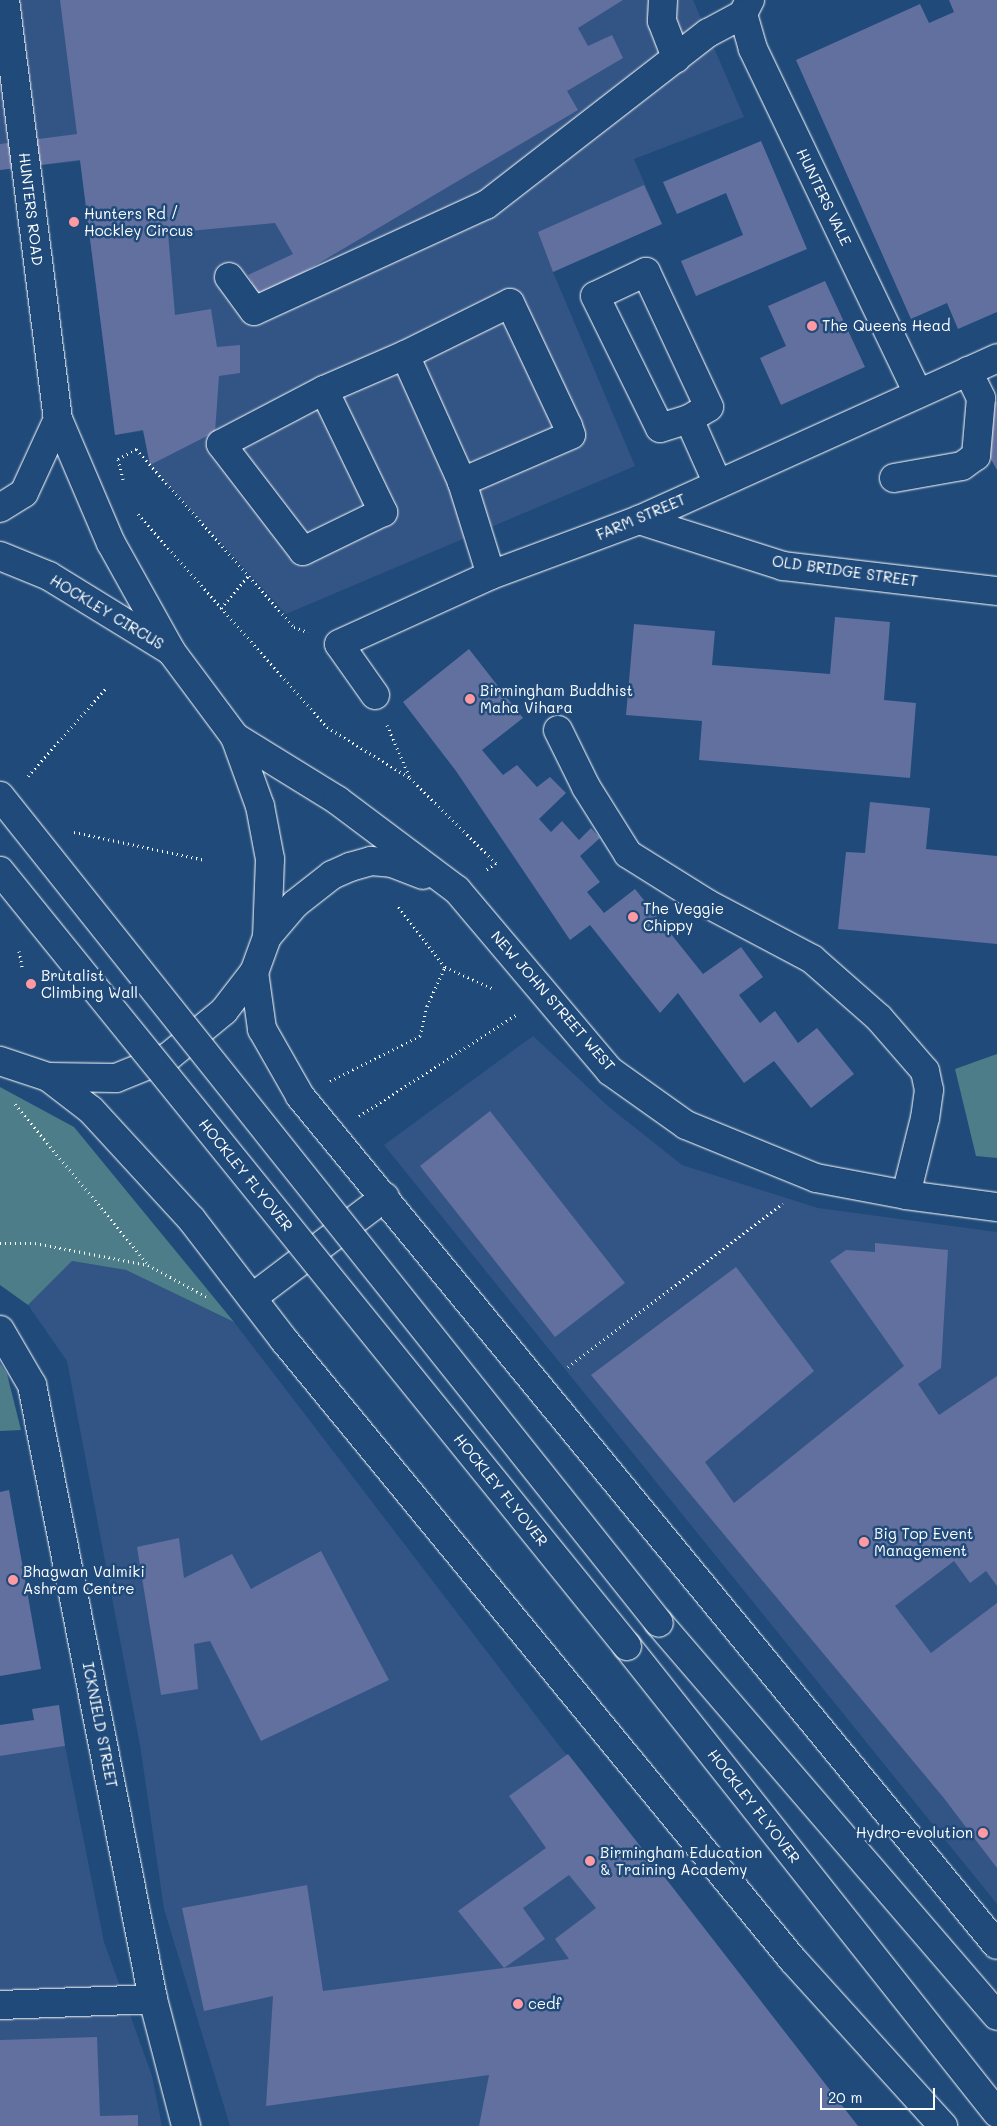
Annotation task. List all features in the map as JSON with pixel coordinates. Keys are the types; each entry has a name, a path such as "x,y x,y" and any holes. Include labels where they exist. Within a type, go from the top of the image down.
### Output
{"main road":[{"name":"HUNTERS ROAD","path":"5,0 58,419 82,482 111,543 171,651"},
{"path":"662,0 662,21 676,58"},
{"path":"229,277 254,311 486,205 708,33 746,7"},
{"name":"HUNTERS VALE","path":"746,7 753,49 918,393"},
{"path":"646,272 709,407 689,419 660,428 595,296 646,272"},
{"path":"324,390 383,512 303,551 221,444 324,390 404,355 510,303 571,435 462,482"},
{"path":"404,355 462,482 491,575"},
{"name":"FARM STREET","path":"339,644 491,575 639,520 997,358"},
{"path":"894,478 962,466 976,456 981,398 968,371"},
{"path":"0,508 24,493 58,419"},
{"path":"689,419 718,484"},
{"name":"OLD BRIDGE STREET","path":"639,520 783,566 997,591"},
{"name":"HOCKLEY CIRCUS","path":"0,556 48,576 171,651 235,737 260,806 270,859 267,937 254,972 224,1011 168,1057 116,1078 48,1077 0,1061"},
{"path":"339,644 374,695"},
{"path":"558,730 586,787 628,854 708,904 812,959 879,1018 925,1071 929,1090 925,1118 906,1196"},
{"name":"NEW JOHN STREET WEST","path":"235,737 337,800 457,890 547,994 610,1071 686,1125 816,1178 906,1196 997,1206"},
{"path":"0,796 659,1623 997,2016"},
{"name":"NEW JOHN STREET WEST","path":"267,937 295,904 332,876 371,861 392,862 457,890"},
{"name":"HOCKLEY FLYOVER","path":"0,871 627,1646 997,2113"},
{"path":"254,972 262,1029 300,1096 385,1197 541,1391 997,1945"},
{"path":"48,1077 90,1110 138,1158 192,1220 252,1298 793,1960 942,2126"},
{"path":"252,1298 385,1197"},
{"name":"ICKNIELD STREET","path":"0,1330 32,1385 153,1999 186,2126"},
{"path":"0,2005 153,1999"}],"path":[{"path":"82,482 136,449 294,627 339,644"},
{"path":"118,459 125,487"},
{"path":"136,513 327,727 410,778 496,863 457,890"},
{"path":"221,608 248,576"},
{"path":"25,779 107,687"},
{"path":"374,695 410,778"},
{"path":"68,831 205,860"},
{"path":"300,1096 420,1036 427,1006 445,967 398,906"},
{"path":"331,1134 547,994"},
{"path":"9,1097 148,1265"},
{"path":"541,1391 573,1363 816,1178"},
{"path":"0,1243 36,1243 148,1265 216,1302"}],"shaded area":[{"path":"0,0 693,0 744,117 634,159 662,224 553,272 635,466 286,614 150,465 143,431 115,435 80,161 0,170"},
{"path":"533,1036 609,1107 682,1165 818,1208 997,1232 997,1904 384,1145"},
{"path":"72,1261 126,1270 234,1322 547,1730 858,2126 230,2126 164,1909 140,1745 67,1361 28,1305"},
{"path":"65,1746 104,1942 152,2076 162,2126 0,2126 0,1756"}],"green space":[{"path":"997,1054 997,1158 976,1156 955,1069"},
{"path":"0,1087 74,1127 234,1322 126,1270 72,1261 28,1305 0,1285"},
{"path":"0,1363 7,1374 21,1430 0,1431"}],"building":[{"path":"60,0 623,0 578,28 588,46 612,35 623,58 567,91 578,110 260,298 248,275 293,254 275,223 168,233 175,315 211,309 217,347 240,345 240,373 219,376 215,432 150,465 143,430 115,435 80,160 0,170 0,144 77,134"},
{"path":"949,0 997,0 997,312 958,329 947,303 911,319 796,60 920,4 929,23 954,12"},
{"path":"761,141 807,249 696,296 681,261 743,235 726,193 677,214 663,182"},
{"path":"644,185 662,224 553,272 538,232"},
{"name":"The Queens Head","path":"825,281 865,367 781,405 760,358 786,346 768,306"},
{"path":"997,401 997,470 988,454 985,406"},
{"path":"835,617 890,622 884,700 916,703 910,778 699,760 702,721 626,715 634,624 715,631 712,665 830,674"},
{"path":"469,649 523,718 482,750 503,775 517,765 537,787 550,777 566,793 539,819 551,832 562,821 579,840 591,828 600,838 580,856 600,882 587,892 604,913 635,889 703,974 741,947 763,977 739,995 760,1023 775,1011 798,1043 817,1028 854,1074 811,1108 774,1061 744,1083 678,993 660,1013 590,925 570,940 456,771 403,702"},
{"path":"870,802 930,808 926,849 997,856 997,944 838,929 846,852 865,853"},
{"path":"490,1111 625,1283 555,1337 420,1166"},
{"name":"Big Top Event Management","path":"875,1243 948,1250 941,1368 918,1384 939,1415 997,1376 997,1586 986,1571 970,1583 954,1561 895,1606 931,1653 997,1603 997,1868 943,1797 591,1375 736,1267 814,1371 705,1462 734,1503 904,1366 830,1261 846,1250 875,1252"},
{"name":"Bhagwan Valmiki Ashram Centre","path":"9,1490 41,1669 0,1676 0,1492"},
{"path":"179,1538 184,1578 232,1554 251,1589 321,1551 389,1680 261,1741 210,1641 194,1644 198,1689 161,1695 137,1547"},
{"path":"59,1705 65,1746 0,1756 0,1725 34,1720 32,1709"},
{"name":"cedf","path":"568,1754 858,2126 479,2126 489,2075 266,2106 273,1996 204,2011 182,1908 307,1885 323,1991 504,1968 458,1911 546,1848 509,1796","holes":["569,1875 596,1908 555,1939 569,1959 504,1968 545,1939 523,1908"]},
{"path":"97,2037 100,2116 138,2115 138,2126 0,2126 0,2040"}],"place":[{"name":"Hunters Rd / Hockley Circus","path":"74,222"},
{"name":"The Queens Head","path":"812,326"},
{"name":"Birmingham Buddhist Maha Vihara","path":"470,699"},
{"name":"The Veggie Chippy","path":"633,917"},
{"name":"Brutalist Climbing Wall","path":"31,984"},
{"name":"Big Top Event Management","path":"864,1542"},
{"name":"Bhagwan Valmiki Ashram Centre","path":"13,1580"},
{"name":"Hydro-evolution","path":"983,1833"},
{"name":"Birmingham Education & Training Academy","path":"590,1861"},
{"name":"cedf","path":"518,2004"}]}
